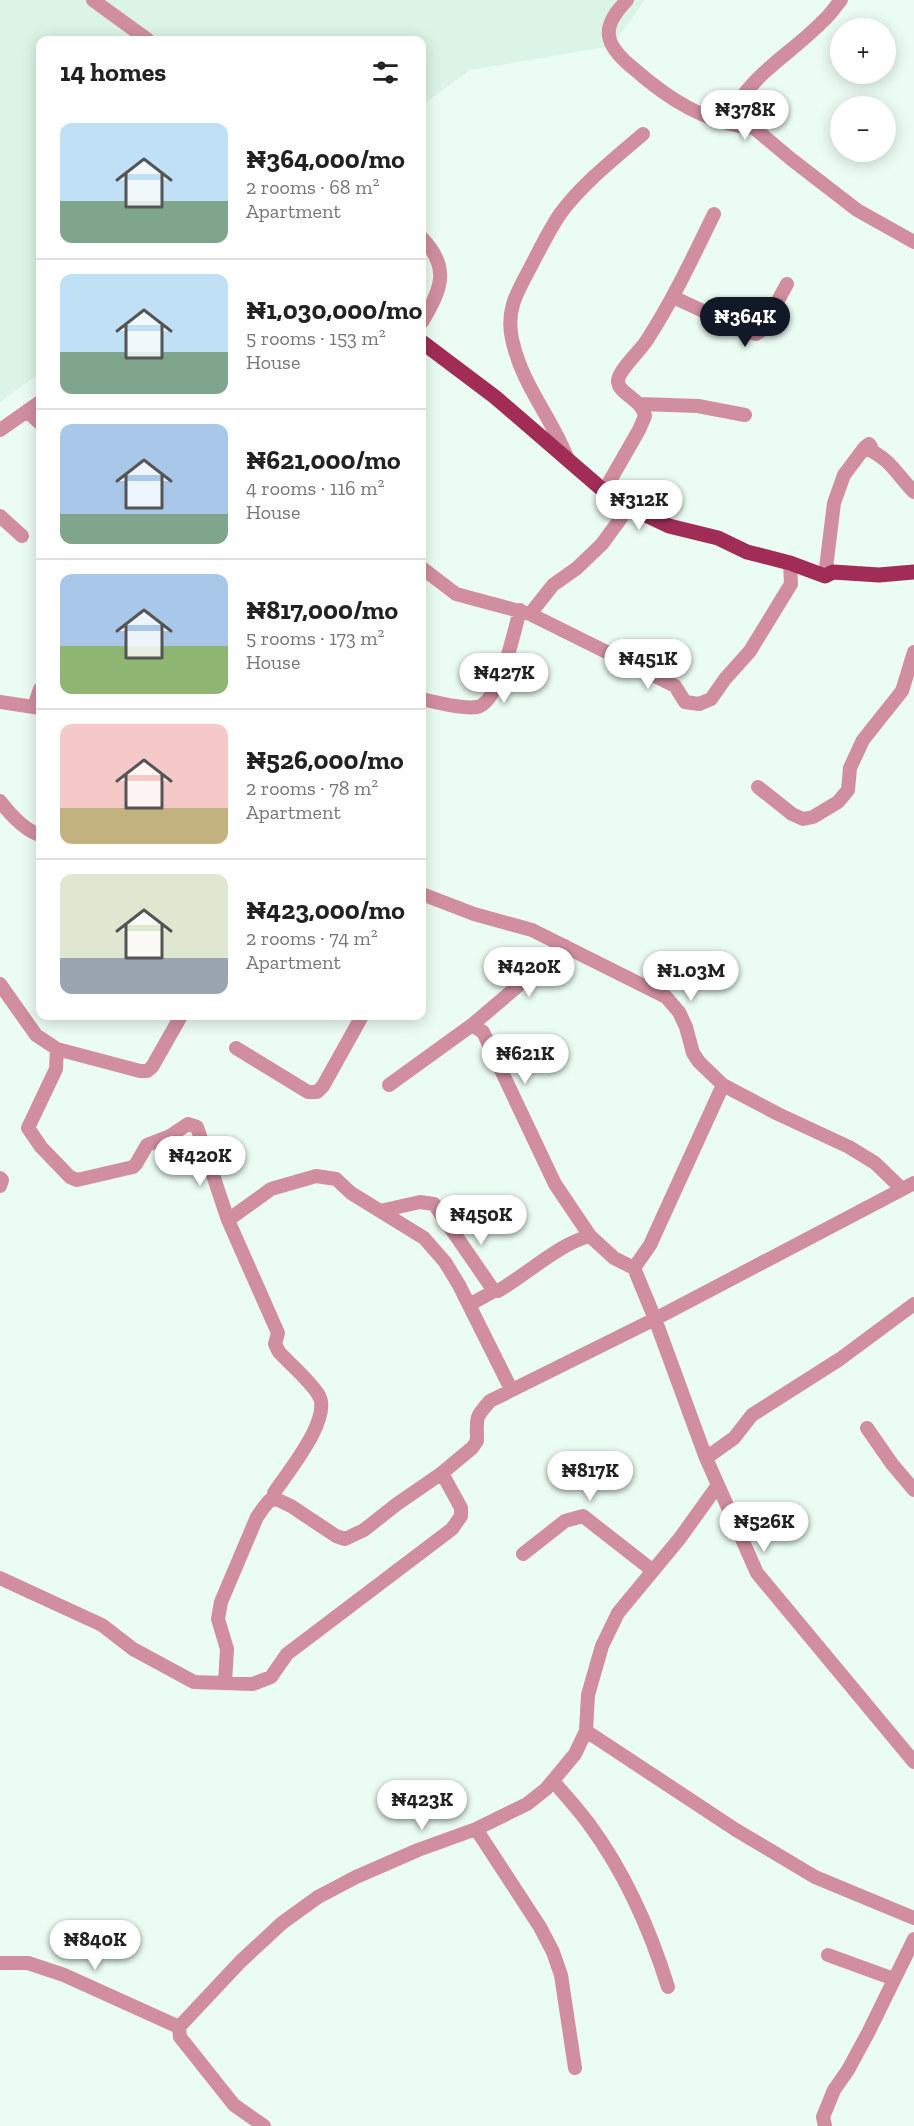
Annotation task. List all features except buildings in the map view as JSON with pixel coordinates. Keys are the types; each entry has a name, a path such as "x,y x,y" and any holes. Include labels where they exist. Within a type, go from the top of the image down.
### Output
{"main road":[{"path":"426,346 495,397 604,491 629,507 669,526 718,538 747,552 790,563 825,576 833,572 879,575 914,572"}],"street":[{"path":"93,0 142,36"},
{"path":"627,0 610,23 608,34 612,46 626,62 652,85 680,104 737,126 754,128"},
{"path":"841,0 824,21 766,70 742,97 743,105 754,128 857,210 914,242"},
{"path":"568,460 560,437 539,406 521,371 512,339 509,315 547,235 561,213 602,169 643,134"},
{"path":"604,491 645,416 640,404 621,390 618,384 619,376 646,341 673,297 714,214"},
{"path":"426,242 433,250 440,273 440,286 437,297 426,315"},
{"path":"673,297 756,334 762,330 787,284"},
{"path":"640,404 698,406 745,415"},
{"path":"0,430 36,405"},
{"path":"27,411 36,419"},
{"path":"825,576 834,503 844,475 865,447 869,444 871,447 867,449 879,454 894,467 902,480 914,492"},
{"path":"426,700 469,707 479,707 488,700 499,682 525,612 602,544 629,507"},
{"path":"0,516 22,536"},
{"path":"426,571 456,594 525,612 675,686 685,702 699,704 711,699 750,651 791,584 790,563"},
{"path":"758,788 792,814 803,819 813,817 838,802 848,790 850,768 863,740 902,691 914,652"},
{"path":"0,702 36,707"},
{"path":"0,801 12,816 36,833"},
{"path":"273,1499 291,1506 336,1536 345,1539 364,1530 472,1448 477,1441 475,1424 478,1415 490,1401 655,1319 910,1186 866,1157 723,1085 693,1053 679,1012 666,997 532,930 426,899"},
{"path":"389,1085 472,1025 565,946"},
{"path":"0,984 36,1035 57,1049 140,1071 147,1071 153,1067 179,1020"},
{"path":"236,1048 308,1092 317,1092 323,1086 360,1020"},
{"path":"472,1025 483,1032 555,1185 590,1236 614,1258 634,1268 706,1458 756,1574 914,1762"},
{"path":"57,1049 56,1069 28,1128 41,1146 70,1177 83,1179 120,1168 132,1167 147,1145 170,1136 188,1124 197,1127 228,1220 278,1333 275,1344 279,1352 320,1395 323,1409 317,1427 274,1493 273,1499 257,1517 221,1602 218,1619 227,1649 225,1683"},
{"path":"634,1268 650,1245 723,1085"},
{"path":"228,1220 271,1189 316,1176 336,1179 351,1193 424,1238 445,1262 511,1389"},
{"path":"0,1178 2,1180 0,1186"},
{"path":"380,1211 420,1202 434,1204 494,1291"},
{"path":"469,1305 521,1277 576,1239 590,1236"},
{"path":"706,1458 734,1438 752,1415 840,1359 914,1304"},
{"path":"867,1428 892,1464 914,1490"},
{"path":"0,1578 102,1625 133,1649 194,1682 253,1684 271,1677 287,1654 452,1529 461,1516 461,1508 442,1473"},
{"path":"264,2126 234,2105 180,2037 179,2028 240,1962 282,1923 318,1897 356,1877 418,1850 476,1829 527,1804 546,1789 574,1754 586,1731 588,1695 602,1646 618,1613 680,1538 718,1485"},
{"path":"523,1554 565,1521 583,1516 652,1570"},
{"path":"586,1731 736,1830 815,1877 914,1918"},
{"path":"553,1781 589,1823 618,1869 649,1930 668,1987"},
{"path":"476,1829 554,1952 561,1975 575,2067"},
{"path":"821,2123 834,2090 868,2034 914,1939"},
{"path":"828,1955 894,1979"},
{"path":"0,1963 28,1963 64,1975 179,2028"}],"shaded area":[{"path":"0,0 645,0 612,46 470,70 426,102 426,36 36,36 36,376 0,402"}]}
